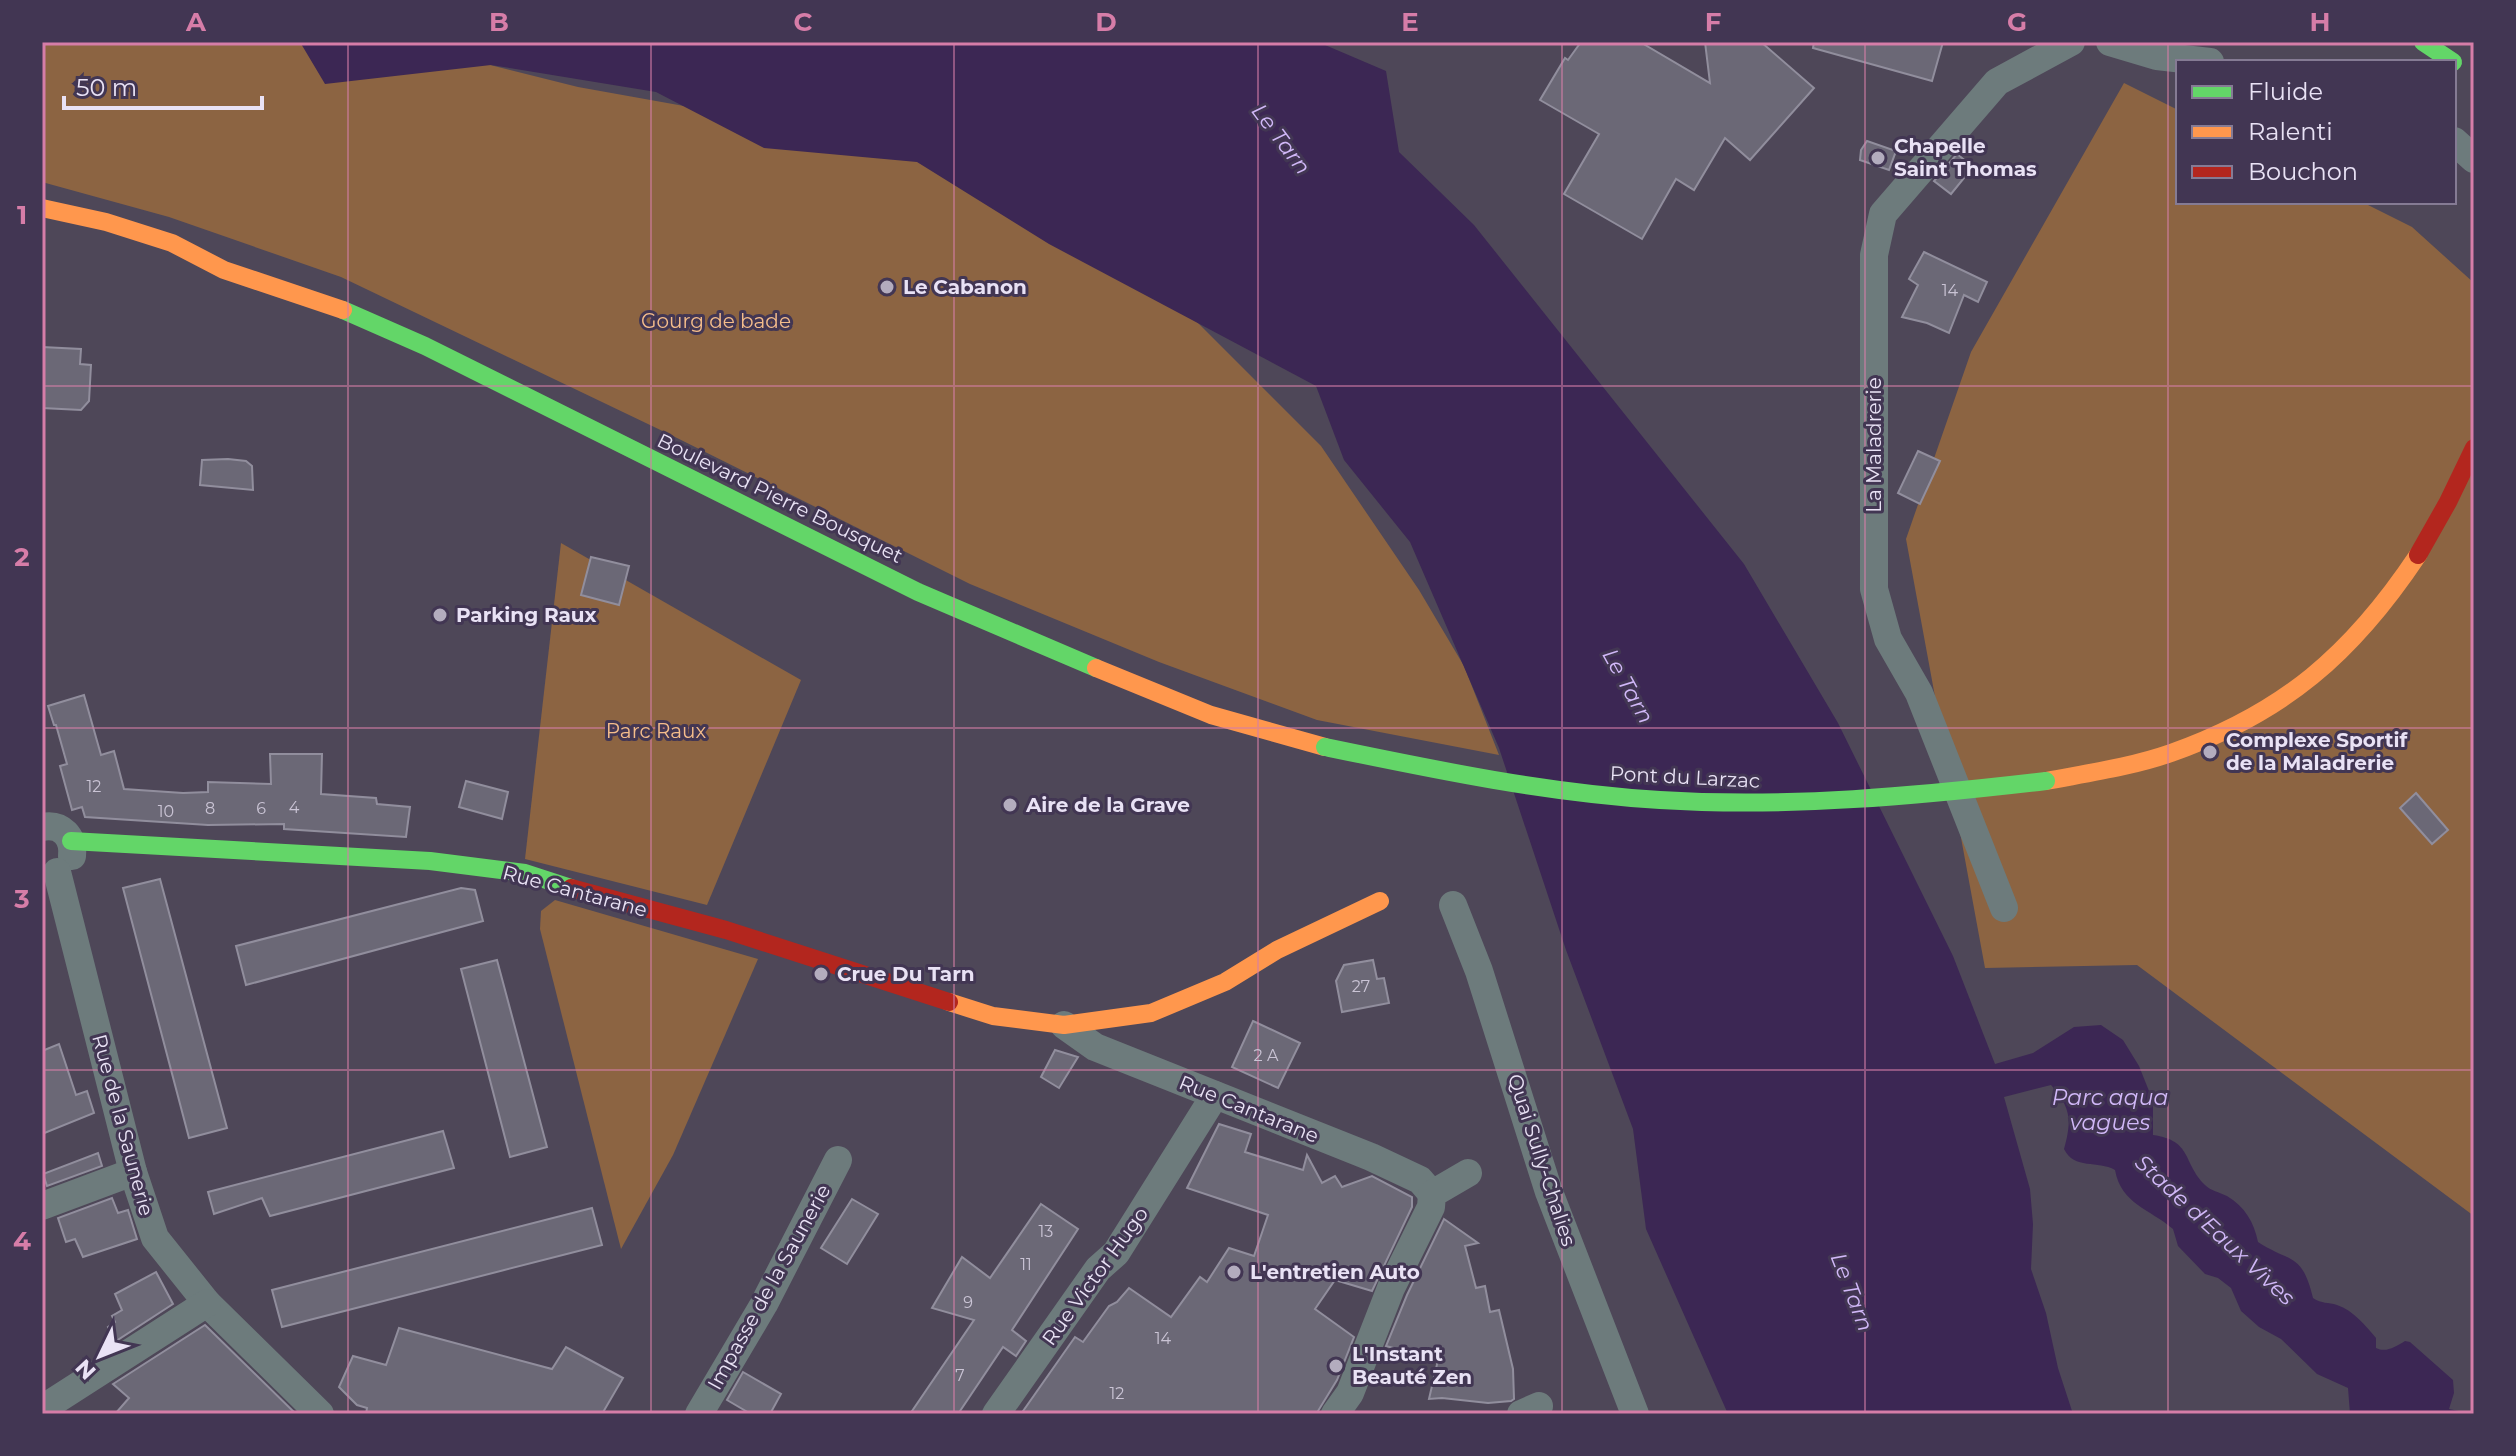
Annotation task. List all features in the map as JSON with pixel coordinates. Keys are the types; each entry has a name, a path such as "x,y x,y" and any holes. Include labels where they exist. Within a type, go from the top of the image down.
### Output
{"main road":[{"path":"2423,42 2450,60"},
{"path":"2456,64 2470,76"},
{"name":"Boulevard Pierre Bousquet","path":"42,208 106,222 172,243 224,270 346,311 425,346 918,592 1211,715 1325,747"},
{"name":"Boulevard Pierre Bousquet","path":"177,264 224,270"},
{"name":"Pont du Larzac","path":"1325,747 1505,781 1605,796 1708,802 1812,803 1930,795 2103,771 2170,753 2220,734 2275,705 2319,673 2361,635 2398,589 2429,539 2474,448"},
{"name":"Rue Cantarane","path":"71,841 430,861 525,873 599,897 726,930 993,1016 1064,1025 1151,1013 1225,982 1277,950 1380,901"}],"street":[{"name":"La Maladrerie","path":"2004,908 1919,693 1888,639 1874,589 1874,255 1883,214 1997,82 2071,42"},
{"path":"2110,42 2157,56 2192,60"},
{"path":"2456,140 2474,159"},
{"path":"43,825 63,830 71,841 72,856 63,868 49,872"},
{"name":"Rue de la Saunerie","path":"49,872 133,1172 155,1238 207,1303 320,1414"},
{"name":"Quai Sully-Chalies","path":"1453,905 1479,971 1549,1192 1635,1414"},
{"name":"Rue Cantarane","path":"1064,1025 1095,1047 1371,1157 1420,1180 1432,1194"},
{"name":"Rue Victor Hugo","path":"996,1414 1098,1269 1116,1253 1215,1095"},
{"name":"Impasse de la Saunerie","path":"699,1414 764,1304 838,1160"},
{"path":"42,1206 133,1172"},
{"path":"1335,1414 1350,1393 1391,1288 1431,1207 1432,1194 1468,1173"},
{"path":"42,1409 207,1303"}],"green space":[{"name":"Gourg de bade","path":"42,42 399,42 578,87 723,113 949,163 1166,291 1321,446 1419,590 1464,666 1499,755 1317,720 1159,662 970,584 673,436 341,277 169,217 42,182"},
{"name":"Complexe Sportif de la Maladrerie","path":"2124,83 2176,109 2176,204 2366,204 2412,227 2474,283 2474,1216 2137,965 1985,968 1906,539 1971,352"},
{"name":"Parc Raux","path":"561,543 801,680 707,905 525,859"},
{"path":"555,900 758,959 673,1155 621,1249 540,929 541,911"}],"water":[{"path":"300,42 1318,42 1386,71 1399,152 1474,225 1744,564 1838,723 1953,956 1995,1064 2033,1053 2074,1027 2101,1025 2123,1040 2139,1066 2153,1101 2153,1135 2181,1147 2205,1185 2227,1196 2244,1210 2258,1242 2299,1266 2313,1298 2337,1305 2354,1315 2376,1338 2376,1348 2387,1350 2405,1341 2410,1342 2453,1380 2454,1393 2449,1409 2473,1414 2350,1414 2348,1388 2317,1374 2281,1339 2259,1327 2241,1311 2231,1288 2218,1278 2205,1274 2178,1246 2173,1229 2123,1191 2115,1170 2068,1156 2064,1149 2068,1115 2063,1101 2051,1085 2004,1097 2030,1189 2033,1224 2031,1269 2073,1414 1728,1414 1646,1229 1633,1129 1566,950 1499,748 1410,542 1344,460 1316,386 1049,244 917,162 764,148 656,92 491,65 325,84"}],"building":[{"path":"1581,42 1640,42 1710,83 1705,42 1761,42 1814,88 1750,160 1725,138 1694,190 1676,179 1642,239 1564,194 1599,134 1540,100 1565,58 1568,60"},
{"path":"1814,42 1943,42 1932,81 1813,48"},
{"name":"Chapelle Saint Thomas","path":"1867,141 1896,151 1889,170 1860,160 1861,150"},
{"path":"1957,154 1973,167 1951,194 1934,181"},
{"path":"1924,252 1987,282 1978,302 1964,295 1949,333 1902,317 1918,285 1909,279"},
{"path":"42,347 81,349 80,364 91,365 89,401 81,410 42,408"},
{"path":"1918,451 1940,461 1920,504 1898,493"},
{"path":"202,460 246,461 252,466 253,490 200,485"},
{"path":"591,557 629,566 619,605 581,595"},
{"path":"84,695 101,755 114,751 124,789 183,793 208,792 208,782 271,784 270,754 322,754 321,794 376,798 377,804 410,807 406,837 284,829 284,824 208,825 85,817 82,807 72,810 60,766 67,764 48,706"},
{"path":"466,781 508,792 502,819 459,807"},
{"path":"2416,793 2448,830 2432,844 2400,808"},
{"path":"160,879 227,1128 189,1138 123,888"},
{"path":"461,888 475,890 483,921 246,985 236,946"},
{"path":"497,960 547,1147 510,1157 461,969"},
{"path":"1373,960 1377,979 1384,978 1389,1003 1342,1012 1336,981 1344,965"},
{"path":"1253,1021 1300,1043 1278,1088 1232,1067"},
{"path":"59,1044 76,1095 87,1091 94,1113 42,1134 42,1051"},
{"path":"1055,1050 1078,1057 1059,1088 1041,1077"},
{"path":"1219,1124 1251,1134 1245,1152 1303,1170 1307,1155 1322,1183 1335,1176 1342,1187 1372,1176 1412,1197 1412,1207 1372,1291 1335,1280 1315,1309 1354,1337 1337,1380 1316,1414 1021,1414 1075,1337 1083,1342 1109,1306 1129,1288 1171,1317 1200,1277 1207,1282 1229,1248 1254,1256 1268,1215 1187,1188"},
{"path":"443,1131 454,1168 270,1216 262,1198 214,1214 208,1192"},
{"path":"98,1153 102,1166 47,1186 43,1174"},
{"path":"112,1198 118,1213 128,1210 137,1239 83,1257 75,1239 66,1242 58,1218"},
{"path":"852,1199 878,1214 847,1264 821,1248"},
{"path":"1041,1204 1078,1229 1012,1330 1026,1341 1016,1356 1003,1347 958,1414 910,1414 974,1320 932,1308 962,1257 990,1278"},
{"path":"592,1208 602,1245 282,1327 272,1290"},
{"path":"1444,1219 1478,1243 1465,1246 1476,1288 1485,1286 1490,1312 1499,1310 1513,1369 1514,1399 1511,1401 1488,1403 1429,1399 1438,1360 1386,1346"},
{"path":"156,1272 173,1304 116,1341 108,1327 115,1322 112,1316 122,1310 115,1294"},
{"path":"205,1325 296,1414 115,1414 129,1398 113,1384"},
{"path":"399,1328 552,1369 566,1347 623,1378 602,1414 366,1414 367,1408 357,1405 339,1387 353,1356 386,1365"},
{"path":"743,1372 781,1394 770,1414 751,1414 727,1400"}],"traffic: fast":[{"path":"2423,42 2450,60"},
{"path":"343,310 425,346 918,592 1096,668"},
{"path":"1325,747 1533,786 1660,800 1757,803 1853,799 2046,781"},
{"path":"71,841 430,861 525,873 571,888"}],"traffic: slow":[{"path":"42,208 106,222 172,243 224,270 343,310"},
{"path":"2046,781 2125,766 2171,753 2248,719 2281,699 2341,651 2418,555"},
{"path":"1096,668 1211,715 1325,747"},
{"path":"949,1002 993,1016 1064,1025 1151,1013 1225,982 1277,950 1380,901"}],"traffic: jam":[{"path":"2418,555 2474,448"},
{"path":"571,888 726,930 949,1002"}],"place":[{"name":"Chapelle Saint Thomas","path":"1878,158"},
{"name":"Le Cabanon","path":"887,287"},
{"name":"Parking Raux","path":"440,615"},
{"name":"Complexe Sportif de la Maladrerie","path":"2210,752"},
{"name":"Aire de la Grave","path":"1010,805"},
{"name":"Crue Du Tarn","path":"821,974"},
{"name":"L'entretien Auto","path":"1234,1272"},
{"name":"L'Instant Beauté Zen","path":"1336,1366"}],"water label":[{"name":"Le Tarn","path":"1281,139"},
{"name":"Le Tarn","path":"1628,686"},
{"name":"Parc aqua vagues","path":"2110,1110"},
{"name":"Stade d'Eaux Vives","path":"2215,1230"},
{"name":"Le Tarn","path":"1852,1292"}]}
